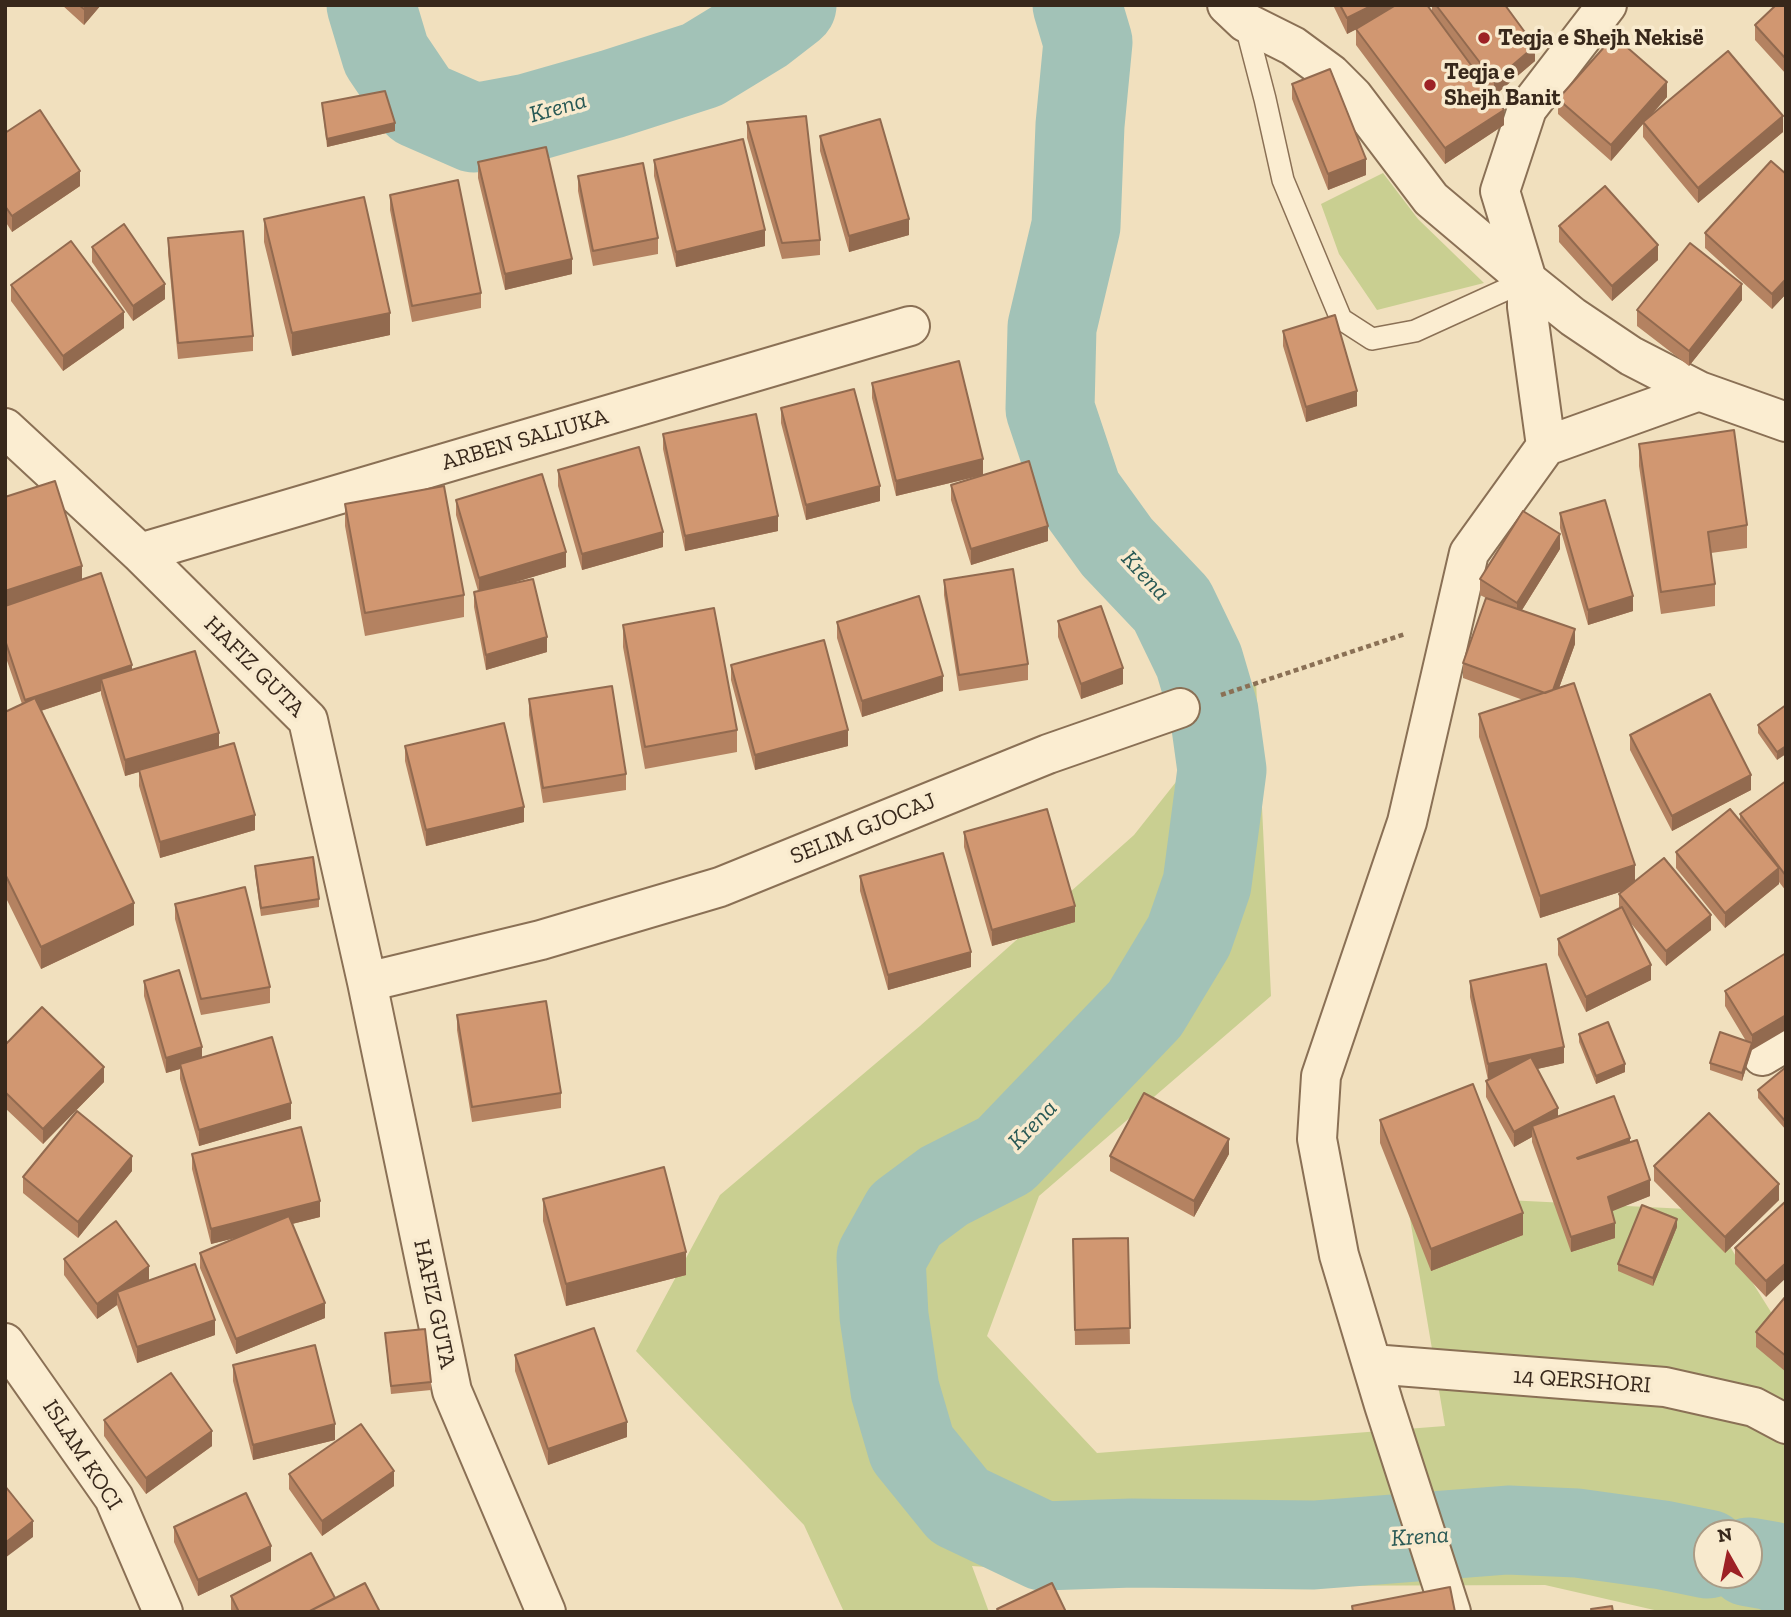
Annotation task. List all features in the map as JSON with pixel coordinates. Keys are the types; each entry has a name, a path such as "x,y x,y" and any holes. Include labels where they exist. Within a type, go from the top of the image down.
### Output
{"street":[{"path":"1546,446 1527,307 1527,280 1500,191 1527,109 1607,5"},
{"path":"1236,14 1293,46 1331,74 1353,96 1431,199 1573,317 1631,356 1699,391 1786,422"},
{"name":"ARBEN SALIUKA","path":"140,553 910,327"},
{"path":"1451,1612 1339,1255 1317,1139 1321,1076 1407,822 1469,553 1546,446 1699,391"},
{"name":"HAFIZ GUTA","path":"5,428 140,553 308,720 367,982 452,1391 546,1612"},
{"name":"SELIM GJOCAJ","path":"367,982 541,940 720,887 1048,754 1180,708"},
{"name":"ISLAM KOCI","path":"5,1343 114,1498 163,1612"},
{"name":"14 QERSHORI","path":"1372,1364 1665,1387 1755,1407 1786,1424"}],"lane":[{"path":"1236,14 1265,99 1283,180 1341,319 1372,339 1415,331 1527,280"}],"path":[{"path":"1231,691 1454,618"}],"green space":[{"path":"1383,173 1418,219 1484,283 1377,310 1339,254 1321,204"},
{"path":"1256,681 1271,996 1039,1196 987,1336 1097,1453 1445,1426 1406,1195 1707,1210 1786,1336 1786,1612 1663,1612 1545,1585 1264,1586 972,1566 989,1612 844,1612 804,1525 636,1351 720,1195 920,1026 1134,835"}],"building":[{"path":"1340,5 1373,5 1347,18"},
{"name":"Teqja e Shejh Banit","path":"1396,5 1427,5 1504,110 1445,148 1356,29"},
{"name":"Teqja e Shejh Nekisë","path":"1436,5 1505,5 1535,46 1494,81"},
{"path":"1776,5 1786,5 1786,59 1755,25"},
{"path":"1614,36 1667,82 1611,145 1558,99"},
{"path":"1728,51 1783,116 1698,188 1643,122"},
{"path":"1330,69 1366,159 1328,174 1292,84"},
{"path":"385,91 395,123 327,139 322,103"},
{"path":"40,110 80,171 12,216 5,206 5,133"},
{"path":"806,116 820,240 782,243 747,122"},
{"path":"880,119 909,219 849,236 820,136"},
{"path":"743,139 765,230 676,252 654,160"},
{"path":"546,147 572,259 505,274 478,162"},
{"path":"1771,161 1786,174 1786,279 1772,294 1705,233"},
{"path":"643,163 658,238 593,251 578,176"},
{"path":"458,180 481,293 412,306 390,195"},
{"path":"1605,186 1658,245 1612,286 1559,226"},
{"path":"364,197 390,313 292,333 264,219"},
{"path":"124,224 165,284 133,306 92,247"},
{"path":"243,231 253,336 178,343 168,238"},
{"path":"71,241 124,312 63,356 11,285"},
{"path":"1690,243 1742,284 1689,351 1637,310"},
{"path":"1335,315 1357,391 1306,407 1283,331"},
{"path":"959,361 983,459 896,481 872,383"},
{"path":"854,389 880,486 806,505 781,408"},
{"path":"756,414 778,516 685,536 663,434"},
{"path":"1734,430 1747,525 1708,532 1715,584 1661,592 1639,444"},
{"path":"639,447 663,532 582,554 558,470"},
{"path":"1029,461 1048,526 971,549 951,485"},
{"path":"542,474 566,552 479,578 456,500"},
{"path":"55,481 82,566 5,591 5,497"},
{"path":"444,486 464,595 365,613 345,504"},
{"path":"1605,500 1633,596 1588,610 1560,513"},
{"path":"1523,511 1560,534 1517,603 1480,579"},
{"path":"1013,569 1028,664 959,675 944,580"},
{"path":"101,573 132,665 25,700 5,640 5,606"},
{"path":"533,579 547,637 486,655 474,592"},
{"path":"919,596 943,676 862,701 837,622"},
{"path":"1486,598 1575,629 1553,690 1545,693 1463,663"},
{"path":"1101,606 1123,668 1081,684 1058,621"},
{"path":"714,608 737,730 645,747 623,625"},
{"path":"824,640 848,730 755,755 731,665"},
{"path":"195,651 219,733 125,760 101,679"},
{"path":"1574,683 1635,865 1540,896 1479,714"},
{"path":"612,686 626,774 543,788 529,699"},
{"path":"1710,694 1751,775 1672,816 1630,735"},
{"path":"35,698 134,903 41,947 5,874 5,712"},
{"path":"1786,705 1786,746 1777,752 1758,725"},
{"path":"504,723 524,807 426,830 405,746"},
{"path":"234,743 255,815 160,842 139,770"},
{"path":"1786,781 1786,876 1740,814"},
{"path":"1047,809 1075,906 992,930 964,832"},
{"path":"1730,809 1779,868 1725,913 1676,852"},
{"path":"943,853 971,952 888,975 860,876"},
{"path":"313,857 319,899 261,908 255,866"},
{"path":"1664,858 1711,915 1666,951 1619,894"},
{"path":"245,887 270,987 201,999 175,904"},
{"path":"1622,907 1651,965 1586,997 1558,939"},
{"path":"1786,953 1786,1015 1752,1035 1725,991"},
{"path":"1546,964 1564,1047 1488,1064 1470,981"},
{"path":"179,970 202,1047 166,1058 144,981"},
{"path":"546,1001 561,1093 472,1107 457,1015"},
{"path":"42,1007 104,1067 43,1129 5,1092 5,1045"},
{"path":"1608,1022 1625,1064 1596,1076 1579,1034"},
{"path":"1720,1032 1752,1043 1742,1073 1710,1063"},
{"path":"272,1037 291,1103 199,1130 180,1064"},
{"path":"1531,1057 1558,1108 1514,1132 1486,1081"},
{"path":"1786,1067 1786,1122 1758,1090"},
{"path":"1473,1084 1523,1213 1431,1249 1380,1120"},
{"path":"1144,1093 1229,1139 1194,1201 1110,1156"},
{"path":"1614,1096 1630,1138 1577,1158 1637,1140 1650,1180 1608,1197 1615,1223 1571,1237 1532,1126"},
{"path":"77,1111 132,1156 78,1222 23,1177"},
{"path":"1709,1113 1779,1184 1725,1237 1654,1166"},
{"path":"301,1127 320,1201 211,1229 192,1154"},
{"path":"664,1167 686,1252 566,1284 543,1199"},
{"path":"1786,1201 1786,1263 1766,1281 1735,1248"},
{"path":"1642,1205 1677,1219 1653,1278 1618,1264"},
{"path":"289,1216 325,1303 236,1339 200,1253"},
{"path":"116,1221 149,1266 97,1304 64,1259"},
{"path":"1128,1238 1130,1328 1075,1330 1073,1239"},
{"path":"195,1264 215,1320 137,1347 117,1292"},
{"path":"1786,1296 1786,1356 1756,1332"},
{"path":"594,1328 627,1422 548,1449 515,1355"},
{"path":"425,1329 431,1382 391,1386 385,1333"},
{"path":"315,1345 335,1424 253,1445 233,1365"},
{"path":"171,1373 212,1431 146,1478 104,1420"},
{"path":"361,1424 394,1471 322,1521 289,1474"},
{"path":"5,1486 33,1521 5,1543"},
{"path":"246,1493 271,1546 198,1580 174,1527"},
{"path":"311,1553 335,1598 308,1612 239,1612 231,1596"},
{"path":"365,1583 380,1612 308,1612"},
{"path":"1052,1583 1066,1612 999,1612 997,1609"},
{"path":"1450,1587 1455,1612 1353,1612 1352,1606"},
{"path":"1612,1606 1613,1612 1592,1612 1591,1609"}],"waterway":[{"name":"Krena","path":"371,5 386,55 419,104 474,128 528,118 702,65 761,29 792,5"},
{"name":"Krena","path":"1077,5 1088,42 1080,125 1076,226 1052,327 1050,409 1078,493 1117,547 1172,605 1199,661 1214,712 1222,770 1207,884 1189,936 1145,1009 1005,1155 944,1186 905,1215 881,1258 884,1316 895,1390 912,1448 959,1506 1043,1546 1132,1543 1314,1545 1508,1530 1577,1533 1693,1551"},
{"name":"Krena","path":"1763,1564 1786,1572"}],"place":[{"name":"Teqja e Shejh Nekisë","path":"1484,38"},
{"name":"Teqja e Shejh Banit","path":"1430,85"}]}
